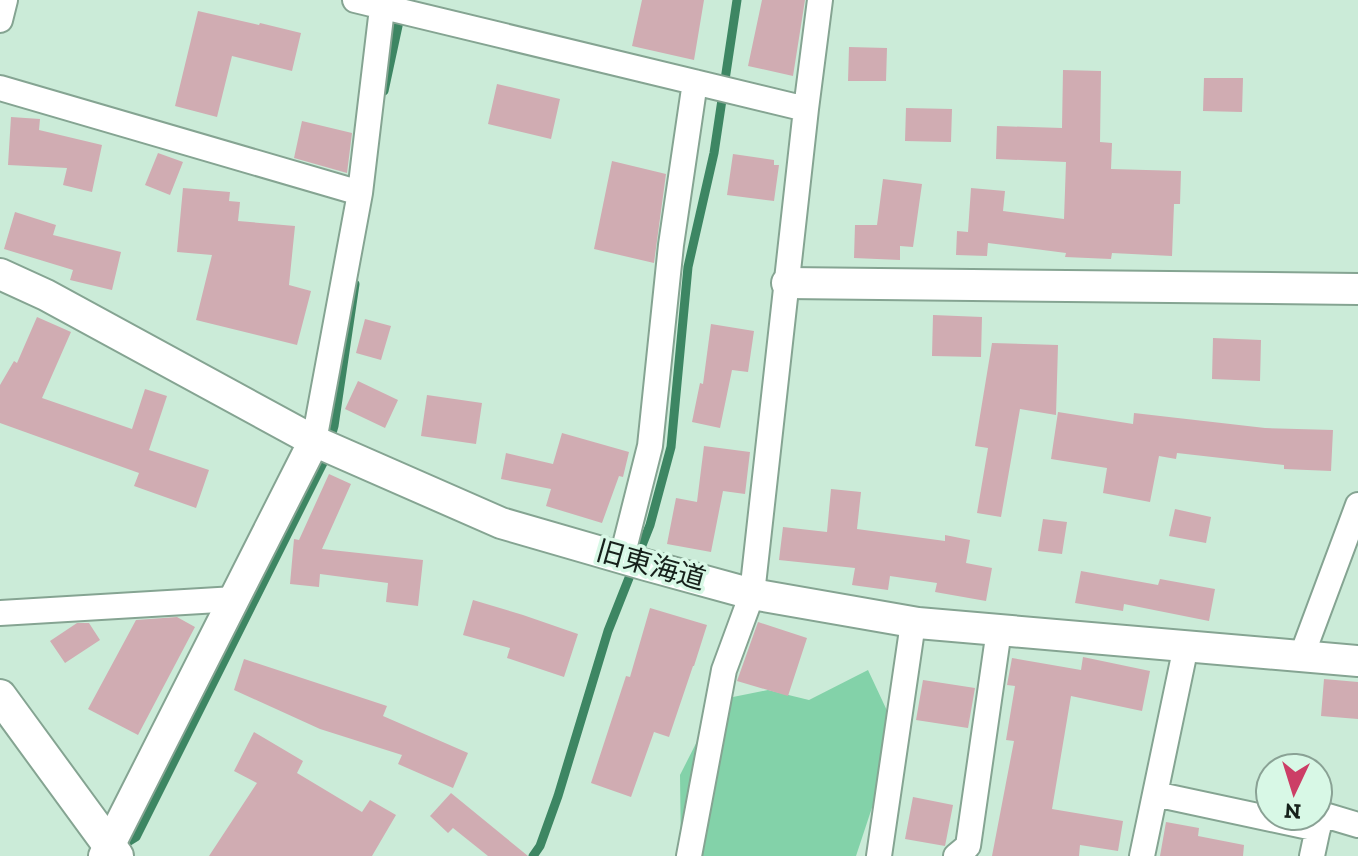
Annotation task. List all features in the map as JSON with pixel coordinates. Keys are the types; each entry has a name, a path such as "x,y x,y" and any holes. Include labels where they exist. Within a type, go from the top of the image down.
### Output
{"main road":[{"path":"5,710 110,853"}],"street":[{"path":"0,20 5,0"},
{"path":"355,0 383,3 806,109"},
{"path":"689,856 724,670 752,594 820,0"},
{"path":"110,853 314,441 360,193 383,3"},
{"path":"634,561 650,446 671,245 695,82"},
{"path":"0,88 360,193"},
{"name":"旧東海道","path":"0,274 46,295 314,441 501,523 634,561 752,594 913,623 1358,661"},
{"path":"787,283 1358,289"},
{"path":"1302,655 1358,505"},
{"path":"0,613 235,599"},
{"path":"879,856 913,623"},
{"path":"956,856 968,846 999,630"},
{"path":"1142,856 1186,646"},
{"path":"1155,794 1254,815"},
{"path":"1334,818 1358,825"},
{"path":"1312,856 1317,832"}],"green space":[{"path":"868,670 897,732 856,856 681,856 680,775 718,700 768,690 809,700"}],"building":[{"path":"642,0 704,0 694,60 632,46"},
{"path":"762,0 805,0 793,76 748,66"},
{"path":"198,11 301,33 292,71 232,56 217,117 175,106"},
{"path":"849,47 887,48 886,81 848,81"},
{"path":"1063,70 1101,71 1100,142 1112,143 1111,169 1181,171 1180,204 1174,204 1172,256 1112,253 1111,259 1065,257 1066,253 988,243 987,256 956,255 957,231 968,232 971,188 1005,191 1003,211 1064,219 1066,162 996,159 997,126 1062,128"},
{"path":"1204,78 1243,78 1242,112 1203,111"},
{"path":"497,84 560,99 551,139 488,124"},
{"path":"906,108 952,109 951,142 905,141"},
{"path":"11,117 40,119 39,130 102,145 92,192 63,185 67,168 8,165"},
{"path":"302,121 352,133 347,173 294,158"},
{"path":"158,153 183,162 170,195 145,185"},
{"path":"733,154 774,160 774,165 779,165 774,201 727,195"},
{"path":"612,161 666,174 654,263 594,249"},
{"path":"883,179 922,184 913,247 900,246 900,260 854,258 855,225 877,225"},
{"path":"183,188 230,192 229,201 240,202 238,221 295,226 289,285 311,291 297,345 196,320 212,255 177,252"},
{"path":"15,212 56,225 53,235 121,252 112,290 70,280 73,270 4,249"},
{"path":"933,315 982,317 981,357 932,356"},
{"path":"37,317 71,332 42,398 132,429 145,389 167,396 149,450 209,470 196,508 134,486 139,473 0,423 0,385 14,361 17,363"},
{"path":"365,319 391,326 381,360 356,353"},
{"path":"711,324 754,331 748,372 732,370 720,428 692,422 700,383 703,384"},
{"path":"1213,338 1261,340 1260,381 1212,379"},
{"path":"992,343 1058,345 1056,415 1020,409 1001,517 977,513 988,448 975,446"},
{"path":"358,381 398,400 385,428 345,409"},
{"path":"427,395 482,403 476,444 421,436"},
{"path":"1058,412 1133,424 1134,413 1265,428 1333,430 1331,471 1284,469 1284,465 1177,453 1176,459 1159,456 1150,502 1103,493 1107,468 1051,459"},
{"path":"562,433 629,452 623,477 619,476 602,523 546,506 551,489 501,479 506,453 553,464"},
{"path":"704,446 750,452 745,494 723,491 711,552 667,544 676,498 697,502"},
{"path":"329,474 351,484 322,549 423,560 418,606 386,602 388,583 320,574 319,587 290,584 294,539 299,540"},
{"path":"831,489 861,492 857,529 945,541 945,535 970,540 966,563 992,568 986,601 935,592 937,583 890,576 888,590 852,585 855,568 779,560 783,527 827,532"},
{"path":"1175,509 1211,517 1206,543 1169,536"},
{"path":"1043,519 1067,522 1062,554 1038,551"},
{"path":"1081,571 1158,585 1160,579 1215,589 1209,621 1124,604 1123,611 1075,603"},
{"path":"473,600 578,634 564,677 507,658 510,648 463,635"},
{"path":"650,608 707,625 669,737 654,732 631,797 591,783 626,676 630,677"},
{"path":"177,617 195,627 138,735 88,709 136,620"},
{"path":"758,622 807,638 788,696 737,681"},
{"path":"77,623 89,623 100,640 65,663 50,641"},
{"path":"1083,657 1150,671 1142,711 1071,696 1052,809 1123,821 1118,851 1080,845 1079,856 992,856 1014,741 1006,740 1015,686 1007,685 1012,658 1081,670"},
{"path":"244,659 387,706 383,716 468,753 453,788 398,764 402,755 320,729 234,690"},
{"path":"1324,679 1358,682 1358,719 1321,716"},
{"path":"923,680 975,688 968,728 916,720"},
{"path":"254,732 303,761 297,773 362,812 370,800 396,815 372,856 209,856 257,783 234,771"},
{"path":"451,793 528,856 488,856 453,828 448,833 430,816"},
{"path":"913,797 953,805 945,846 905,839"},
{"path":"1166,822 1199,828 1198,836 1244,845 1243,856 1160,856"}],"waterway":[{"path":"533,856 540,846 558,796 608,631 650,525 671,447 688,267 714,153 737,0"},
{"path":"384,91 401,12"},
{"path":"118,848 136,837 324,461 334,426 355,284"}]}
